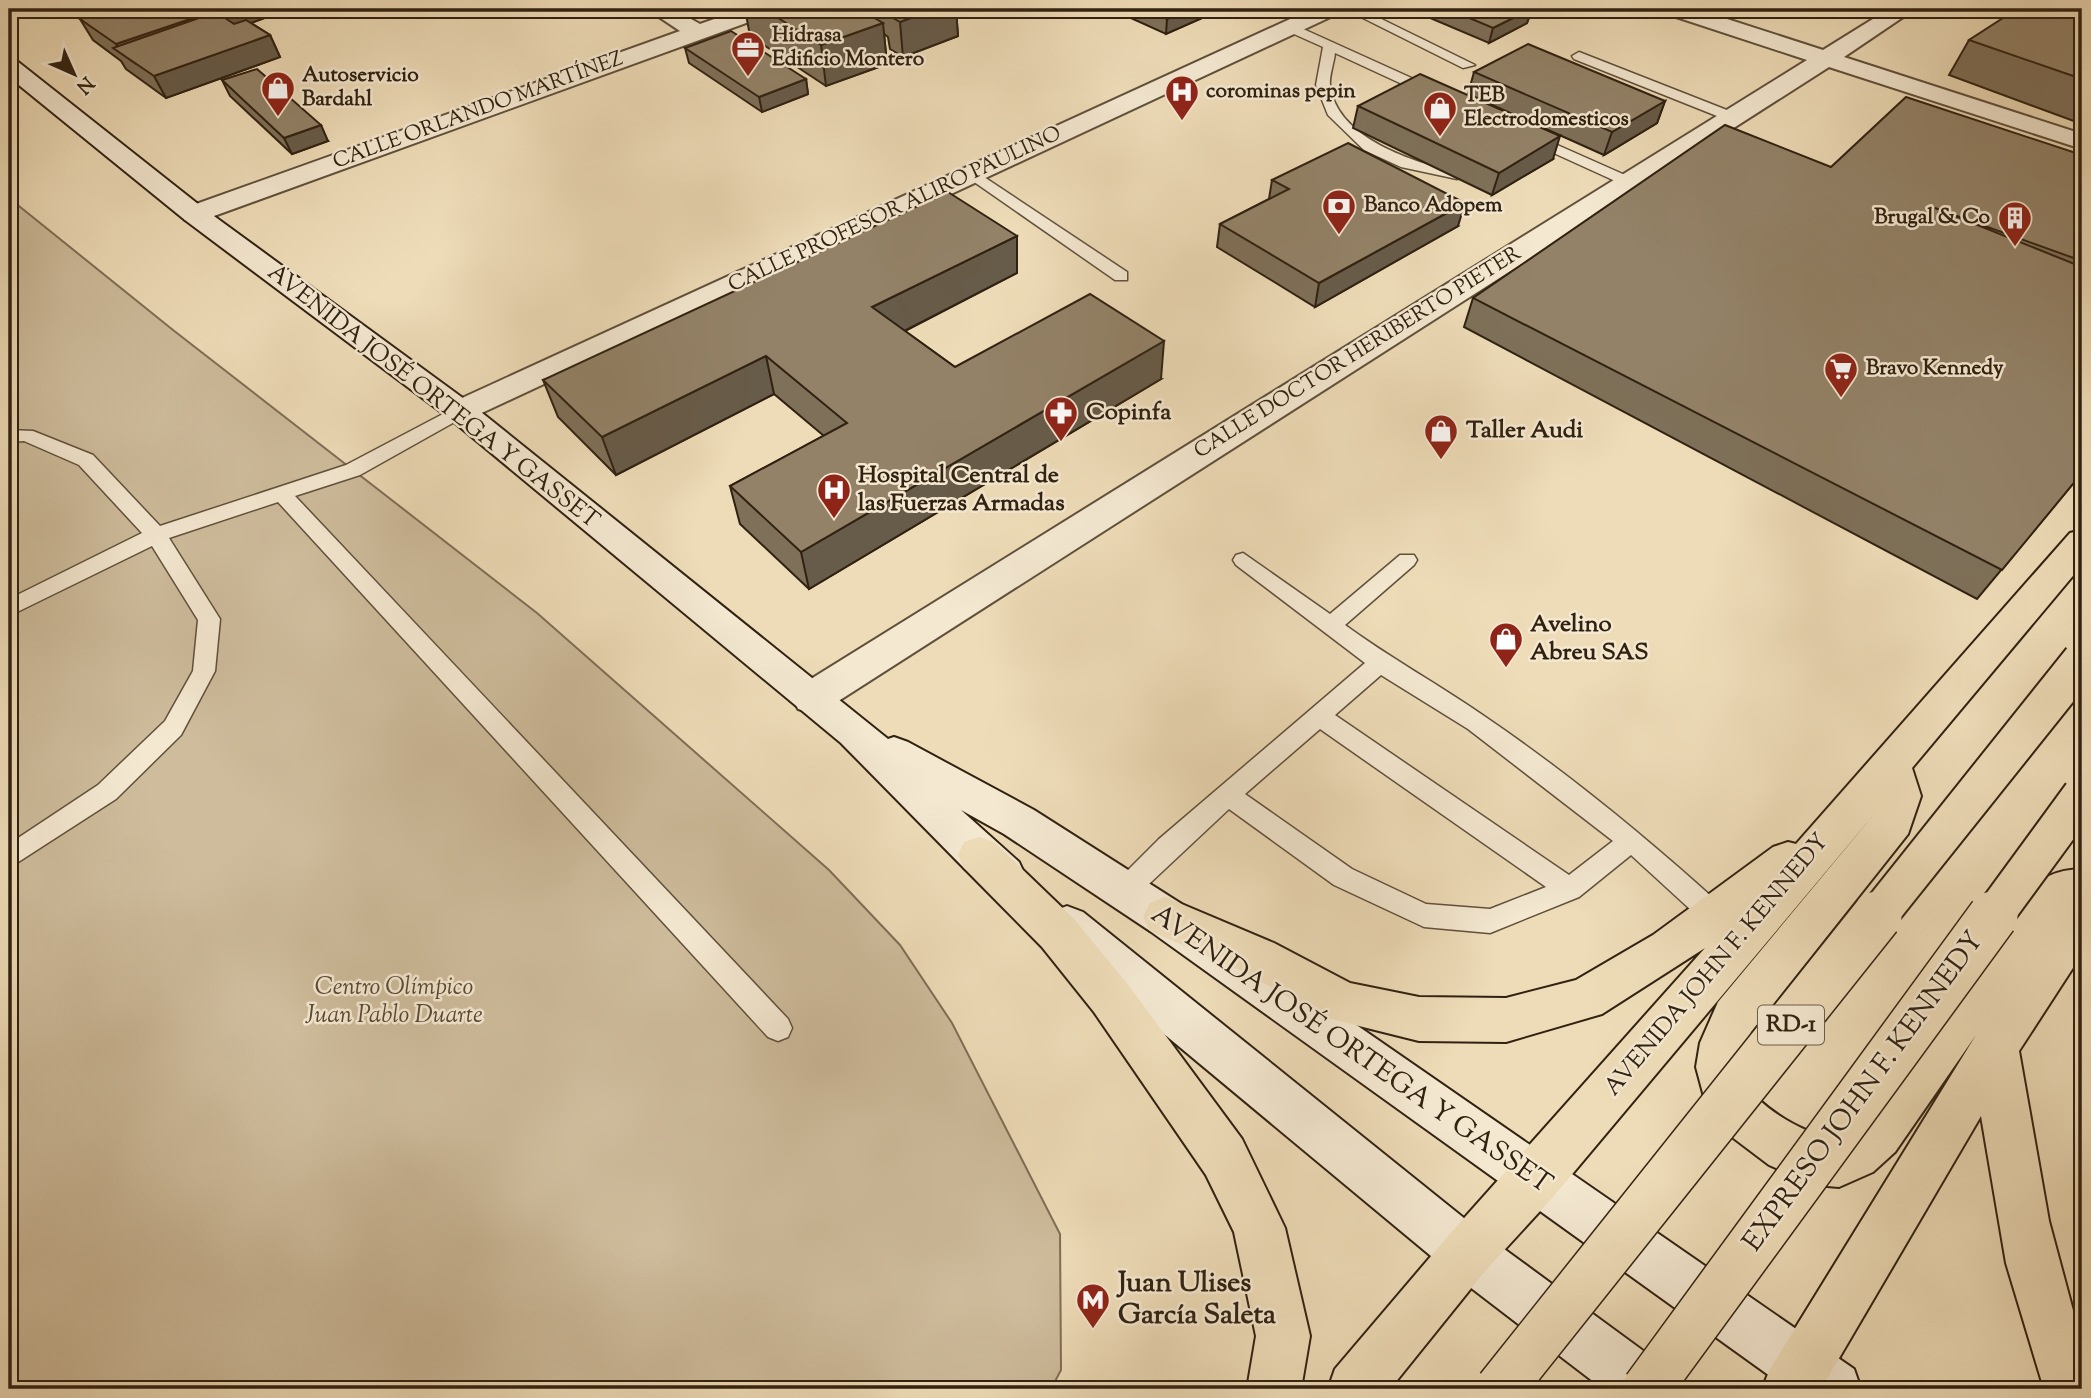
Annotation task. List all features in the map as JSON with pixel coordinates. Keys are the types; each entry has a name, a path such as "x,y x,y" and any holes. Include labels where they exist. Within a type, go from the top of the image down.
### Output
{"main road":[{"name":"AVENIDA JOHN F. KENNEDY","path":"1355,1389 1467,1253 1535,1179 1835,826 2082,542"},
{"name":"RD-1","path":"1500,1389 2082,660"},
{"path":"1891,763 1901,796 1894,822 1734,1017 1718,1055 1726,1095 1740,1113 1770,1137 1811,1160 1823,1162 1835,1163 1861,1150 1884,1126 2038,909 2060,889 2082,888"},
{"name":"EXPRESO JOHN F. KENNEDY","path":"1647,1389 2082,795"},
{"path":"1165,917 1258,957 1343,1003 1419,1019 1506,1020 1586,999 1669,949 1835,826"},
{"path":"979,855 1058,933 1110,998 1224,1157 1259,1228 1283,1336 1274,1389"},
{"path":"1809,1382 1995,1047 2082,917"},
{"path":"1995,1047 2022,1228 2060,1361 2072,1389"}],"street":[{"path":"658,9 698,32"},
{"name":"CALLE ORLANDO MARTÍNEZ","path":"194,214 763,9"},
{"name":"CALLE PROFESOR ALIRO PAULINO","path":"460,411 1329,9"},
{"path":"1675,9 2082,142"},
{"name":"CALLE DOCTOR HERIBERTO PIETER","path":"812,698 1629,182 1684,159 1732,117 1904,9"},
{"name":"AVENIDA JOSÉ ORTEGA Y GASSET","path":"9,66 194,214 460,411 855,732 979,855 1467,1253 1647,1389"},
{"name":"AVENIDA JOSÉ ORTEGA Y GASSET","path":"855,732 1019,822 1165,917 1535,1179 1809,1382"}],"lane":[{"path":"1350,9 1468,65"},
{"path":"1290,27 1444,97"},
{"path":"1330,46 1323,85 1333,112 1369,147 1406,164 1452,176"},
{"path":"1579,57 1732,117"},
{"path":"1519,132 1629,182"},
{"path":"1528,148 1544,144"},
{"path":"972,174 1121,276"},
{"path":"9,608 156,535 354,470 460,411"},
{"path":"9,436 26,435 86,460 156,535 209,619 204,671 173,728 107,792 9,857"},
{"path":"282,494 778,1028"},
{"path":"1242,560 1380,663 1476,722 1632,840 1713,914"},
{"path":"1330,626 1407,560"},
{"path":"1124,891 1168,847 1380,663"},
{"path":"1320,717 1570,889"},
{"path":"1228,795 1343,877 1424,915 1490,921 1570,889 1632,840"}],"green space":[{"name":"Centro Olímpico Juan Pablo Duarte","path":"9,198 173,330 537,613 829,870 900,945 952,1023 1060,1234 1061,1370 1051,1389 9,1389"}],"building":[{"path":"112,9 220,9 116,44 80,19"},
{"path":"764,9 859,9 883,23 821,45"},
{"path":"897,9 935,9 900,22 886,14 899,10"},
{"path":"1144,9 1191,9 1167,19"},
{"path":"1448,9 1531,9 1493,28"},
{"path":"2017,9 2082,9 2082,79 1969,40"},
{"path":"216,12 234,24 246,20 270,35 154,76 113,48"},
{"path":"731,31 806,79 759,97 685,48"},
{"path":"1528,44 1665,101 1612,132 1474,72"},
{"name":"Autoservicio Bardahl","path":"257,69 321,125 284,138 222,80"},
{"path":"1420,74 1560,136 1499,173 1358,106"},
{"name":"Bravo Kennedy","path":"1906,97 2082,155 2082,261 1935,208 2082,267 2082,473 2002,570 1473,298 1725,125 1831,167"},
{"name":"Banco Adopem","path":"1348,143 1465,203 1319,283 1220,224 1289,189 1272,180"},
{"path":"948,192 1017,236 872,307 955,367 1090,294 1164,341 801,552 730,486 847,423 766,356 602,437 543,380"}],"place":[{"name":"Hidrasa Edificio Montero","path":"748,78"},
{"name":"Autoservicio Bardahl","path":"278,118"},
{"name":"corominas pepin","path":"1182,122"},
{"name":"TEB Electrodomesticos","path":"1440,138"},
{"name":"Banco Adopem","path":"1339,236"},
{"name":"Brugal & Co","path":"2015,248"},
{"name":"Bravo Kennedy","path":"1841,399"},
{"name":"Copinfa","path":"1061,443"},
{"name":"Taller Audi","path":"1441,461"},
{"name":"Hospital Central de las Fuerzas Armadas","path":"834,520"},
{"name":"Avelino Abreu SAS","path":"1506,669"},
{"name":"Juan Ulises García Saleta","path":"1093,1330"}]}
